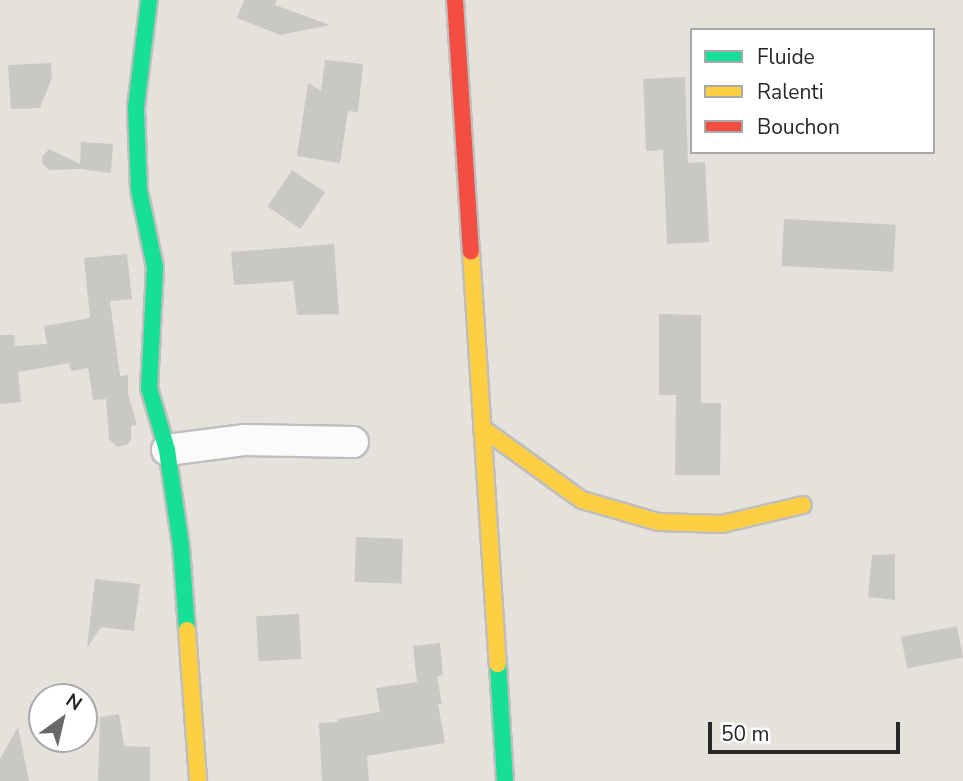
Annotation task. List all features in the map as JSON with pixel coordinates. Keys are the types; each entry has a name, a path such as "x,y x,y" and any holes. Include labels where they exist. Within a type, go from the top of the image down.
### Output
{"main road":[{"path":"149,0 135,108 139,190 155,267 149,388 167,450 181,546 198,781"},
{"path":"455,0 505,781"},
{"path":"482,428 582,500 658,522 722,524 803,505"}],"street":[{"path":"167,450 246,440 352,442"}],"building":[{"path":"244,0 277,0 275,5 330,25 280,35 237,18"},
{"path":"325,60 363,64 358,112 348,111 340,163 297,156 308,83 321,91"},
{"path":"51,63 52,78 40,108 11,109 8,65"},
{"path":"685,77 688,163 705,162 709,242 667,244 663,150 646,151 643,79"},
{"path":"81,142 113,144 111,173 80,169 49,170 42,163 42,157 49,149 80,164"},
{"path":"292,170 325,192 301,229 267,206"},
{"path":"784,219 896,225 893,272 782,266"},
{"path":"334,244 339,314 297,315 293,281 234,285 231,252"},
{"path":"127,254 132,299 110,301 120,376 128,375 128,394 137,425 131,426 131,439 128,444 117,447 109,439 106,399 93,400 88,368 71,371 69,363 18,372 21,402 0,404 0,335 14,335 15,346 47,344 44,326 90,318 84,258"},
{"path":"659,314 701,315 701,403 721,403 720,475 675,475 676,395 659,395"},
{"path":"356,537 403,539 401,584 354,582"},
{"path":"895,554 895,600 868,597 872,555"},
{"path":"95,579 140,584 134,631 101,627 87,648"},
{"path":"299,614 301,659 258,661 256,616"},
{"path":"957,626 963,657 907,668 901,637"},
{"path":"440,643 443,675 437,676 442,704 438,704 445,743 367,756 369,781 322,781 319,723 338,722 338,719 380,712 376,688 417,682 413,646"},
{"path":"119,714 124,746 150,747 150,781 98,781 100,717"},
{"path":"18,727 29,781 0,781 0,759"}],"traffic: fast":[{"path":"149,0 136,108 139,190 155,267 149,388 167,450 181,546 187,630"},
{"path":"498,664 505,781"}],"traffic: slow":[{"path":"471,251 498,664"},
{"path":"482,428 582,500 658,522 722,524 803,505"},
{"path":"187,630 198,781"}],"traffic: jam":[{"path":"455,0 471,251"}]}
